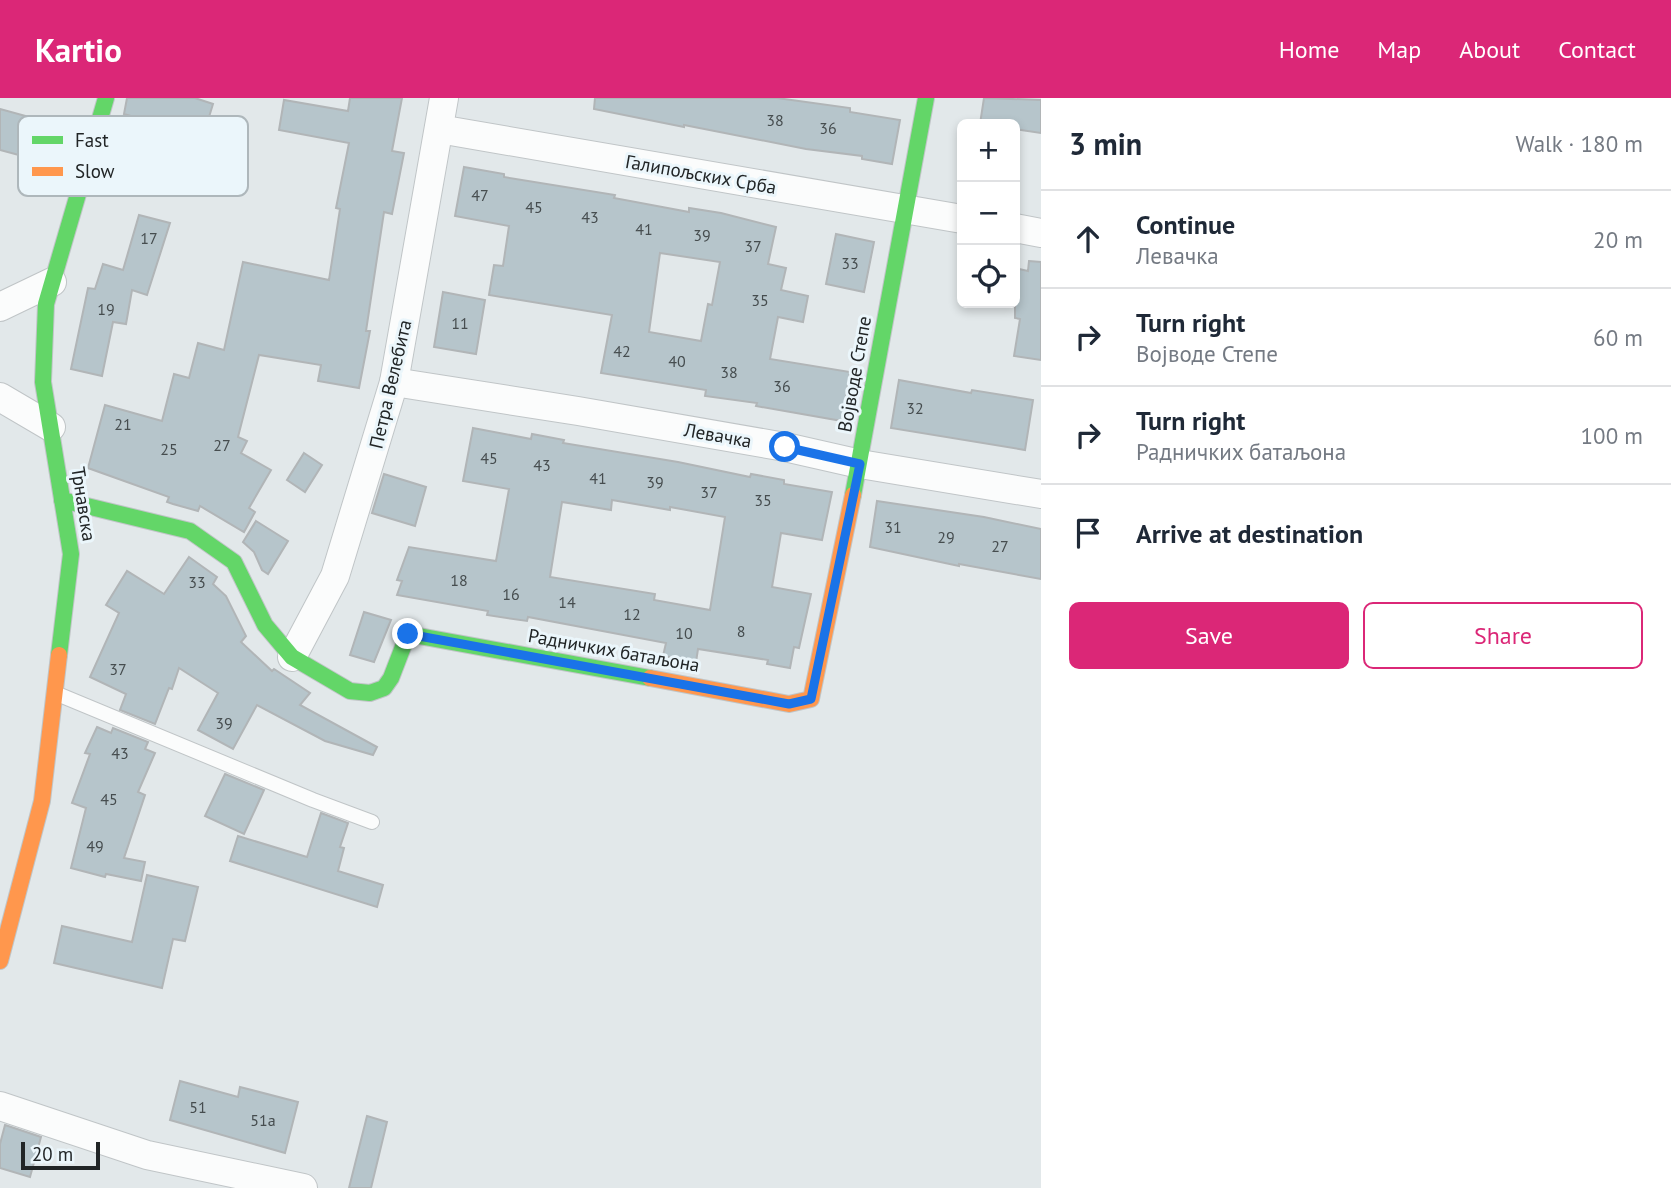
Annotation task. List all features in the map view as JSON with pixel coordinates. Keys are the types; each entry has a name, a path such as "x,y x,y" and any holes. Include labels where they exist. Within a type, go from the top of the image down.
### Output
{"street":[{"name":"Трнавска","path":"101,116 106,98"},
{"name":"Петра Велебита","path":"292,657 335,576 394,382 444,98"},
{"name":"Војводе Степе","path":"811,699 860,464 926,98"},
{"name":"Галипољских Срба","path":"439,129 957,218"},
{"name":"Трнавска","path":"0,961 42,801 71,554 43,382 46,304 77,196"},
{"path":"1020,229 1041,233"},
{"path":"0,307 52,282"},
{"name":"Левачка","path":"394,382 606,415 785,447 860,464 1041,494"},
{"path":"0,397 51,427"},
{"path":"62,500 190,531 234,562 265,625 292,657"},
{"name":"Радничких батаљона","path":"292,657 350,691 370,693 384,688 391,678 408,634 789,704 811,699"},
{"path":"0,1106 147,1155 303,1188"}],"lane":[{"path":"54,693 372,822"}],"building":[{"path":"127,98 195,98 213,104 209,116 124,114"},
{"path":"350,98 402,98 392,151 404,153 392,214 384,212 366,331 370,331 359,388 318,381 321,365 259,355 238,437 247,441 241,453 271,470 249,508 255,512 244,532 200,506 198,511 167,502 169,497 88,468 105,405 162,421 174,374 189,378 198,343 224,350 243,262 329,280 340,209 336,208 349,143 279,130 284,100 348,111"},
{"path":"595,98 777,98 850,108 850,112 900,120 892,164 862,159 862,156 806,149 594,109"},
{"path":"984,98 1041,100 1041,133 1020,130 1020,119 981,119"},
{"path":"0,109 25,116 18,116 18,155 0,150"},
{"path":"464,167 504,174 504,177 615,195 614,198 689,212 689,208 721,213 776,227 768,264 786,268 781,290 808,296 803,322 778,317 770,359 850,372 842,421 756,406 757,403 705,396 706,390 601,373 612,315 489,295 494,265 503,266 509,226 455,216","holes":["660,253 720,262 712,305 708,304 701,341 649,332"]},
{"path":"139,215 170,223 147,295 132,290 126,324 113,322 102,376 71,369 88,288 95,289 103,264 123,270"},
{"path":"836,234 874,242 864,292 826,284"},
{"path":"1029,261 1041,262 1041,360 1014,356 1020,319 1015,318 1015,308 1020,308 1020,269 1028,271"},
{"path":"443,292 485,300 476,354 434,347"},
{"path":"899,380 971,393 972,390 1033,400 1025,450 891,428"},
{"path":"473,428 531,439 532,434 564,440 563,443 750,477 751,474 784,480 784,484 832,492 822,540 781,533 772,587 811,594 799,648 794,647 790,668 767,664 768,660 698,649 696,662 663,656 666,643 528,617 527,621 487,615 488,611 397,595 402,581 397,580 409,547 496,561 509,489 463,481","holes":["612,500 670,510 670,507 725,517 710,610 654,600 655,594 550,577 562,502 611,510"]},
{"path":"304,453 322,465 305,492 287,480"},
{"path":"384,474 426,487 415,526 372,513"},
{"path":"877,501 984,517 1041,529 1041,579 959,566 870,547"},
{"path":"256,521 288,541 268,574 262,570 254,552 243,542"},
{"path":"189,557 217,577 213,584 226,596 246,636 241,642 272,671 274,669 310,693 300,705 377,747 373,755 325,741 257,705 233,749 198,730 218,693 179,668 155,724 120,710 126,694 90,677 119,613 106,605 127,571 164,594"},
{"path":"364,612 391,620 374,662 350,655"},
{"path":"97,727 111,733 113,728 148,742 145,749 155,753 138,792 145,795 124,858 145,862 141,881 106,874 105,877 71,868 86,808 72,803 90,754 85,753"},
{"path":"225,774 264,790 244,834 205,816"},
{"path":"321,813 348,823 340,847 344,848 338,871 383,885 377,907 230,861 238,836 307,857"},
{"path":"147,875 198,887 185,941 173,939 162,988 54,963 62,926 132,942"},
{"path":"180,1081 238,1097 240,1087 298,1102 285,1153 170,1120"},
{"path":"367,1116 387,1122 371,1188 349,1188"},
{"path":"5,1125 41,1137 30,1177 0,1168 0,1144"}],"traffic: fast":[{"path":"101,116 106,98"},
{"path":"853,495 926,98"},
{"path":"59,655 71,554 43,382 46,304 77,196"},
{"path":"62,500 190,531 234,562 265,625 292,657 350,691 370,693 384,688 391,678 408,634 650,678"}],"traffic: slow":[{"path":"650,678 789,704 811,699 853,495"},
{"path":"0,961 42,801 59,655"}],"route":[{"path":"408,634 789,704 811,699 860,464 785,447"}]}
